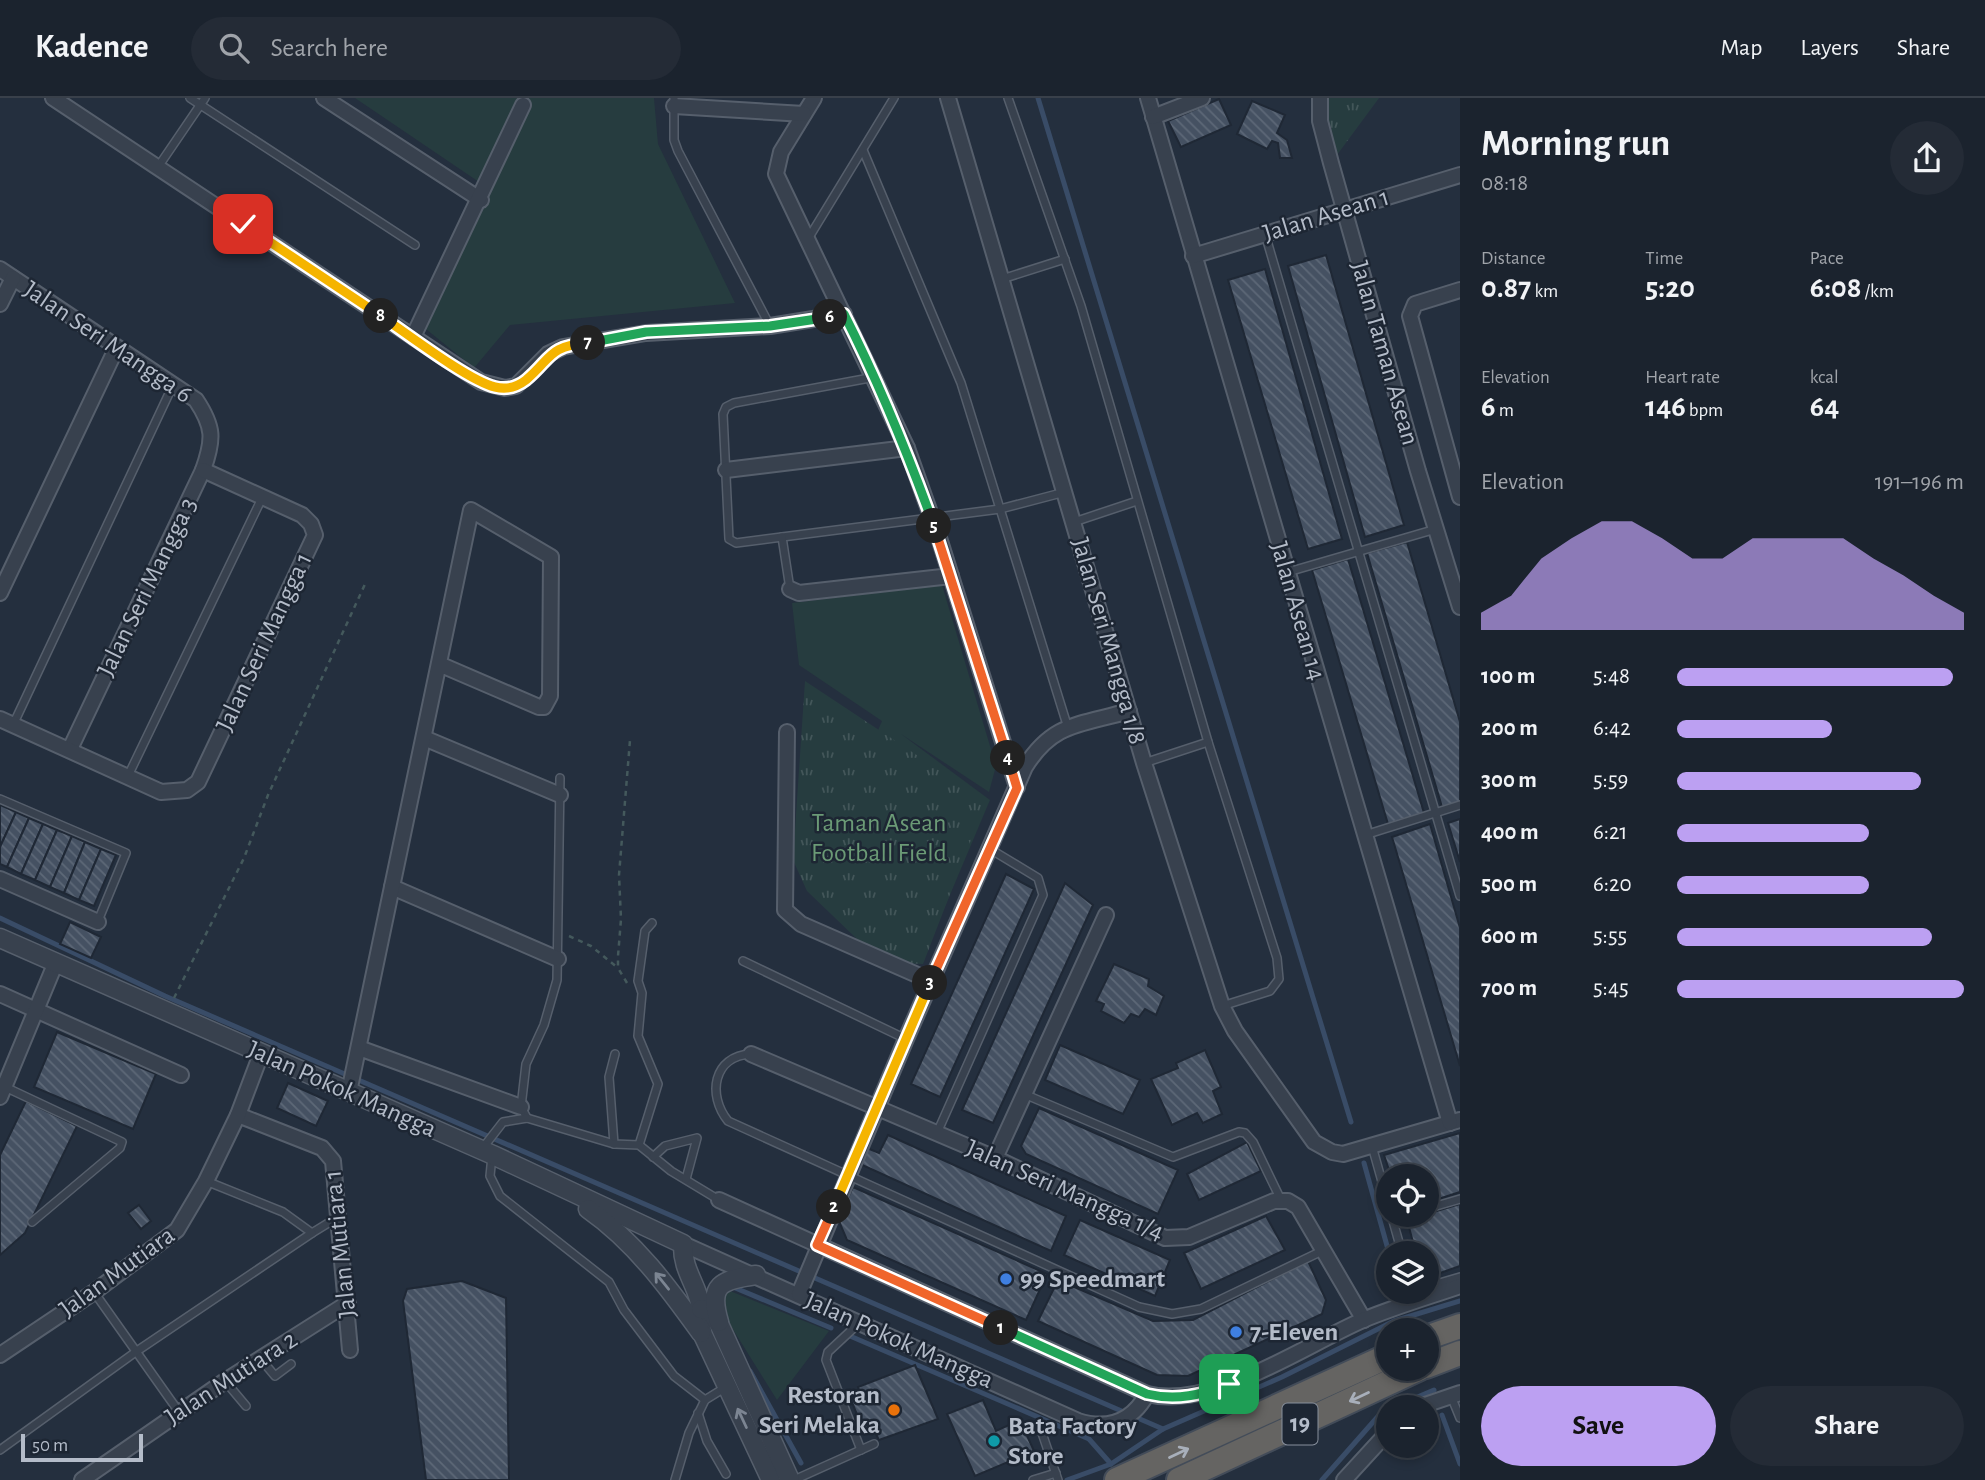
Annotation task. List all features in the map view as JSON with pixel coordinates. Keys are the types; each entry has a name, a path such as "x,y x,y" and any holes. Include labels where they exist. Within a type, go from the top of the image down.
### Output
{"highway":[{"path":"1439,1333 1460,1326"},
{"path":"1439,1361 1460,1353"},
{"name":"19","path":"1117,1480 1376,1361"},
{"name":"19","path":"1179,1480 1392,1381"}],"street":[{"path":"53,98 481,382 505,388 527,379 548,354 563,347 646,332 698,332 770,326 844,314"},
{"path":"324,98 481,200"},
{"path":"814,98 781,152 776,174 876,377 907,448 951,576 1017,788"},
{"name":"Jalan Seri Mangga 1/8","path":"948,98 1144,763 1222,1006 1235,1031 1314,1142 1332,1152 1343,1154 1371,1146"},
{"name":"Jalan Asean 14","path":"1148,98 1364,835 1455,1122"},
{"path":"1153,117 1202,98"},
{"name":"Jalan Taman Asean","path":"1320,98 1322,131 1460,607"},
{"path":"674,102 804,114"},
{"path":"413,337 481,200 523,105"},
{"name":"Jalan Asean 1","path":"1193,256 1460,175"},
{"name":"Jalan Seri Mangga 6","path":"0,269 196,400 210,421"},
{"path":"0,304 13,278"},
{"path":"1460,290 1415,304 1410,316 1455,463 1460,497"},
{"path":"0,593 116,349"},
{"name":"Jalan Seri Mangga 3","path":"70,749 203,470 211,447 210,421"},
{"path":"726,470 907,448"},
{"name":"Jalan Seri Mangga 1","path":"127,779 161,792 187,790 198,782 315,535 311,524 302,515 203,470"},
{"path":"352,1080 471,510 551,557 550,696 544,707 539,707 439,664"},
{"path":"790,589 799,593 951,576"},
{"path":"801,1288 905,1039 1025,767 1042,741 1068,728 1129,711"},
{"path":"6,722 70,749 127,779"},
{"path":"787,732 785,910 801,924 931,981"},
{"path":"424,738 560,796"},
{"path":"0,879 98,922"},
{"path":"393,887 558,959"},
{"path":"995,1158 1106,915"},
{"name":"Jalan Pokok Mangga","path":"0,938 261,1054 352,1080 549,1182 756,1275 801,1288 859,1323 1078,1421 1095,1425 1115,1424 1136,1410 1147,1394"},
{"path":"2,1092 56,962"},
{"path":"0,994 181,1075"},
{"path":"359,1048 524,1113"},
{"name":"Jalan Mutiara","path":"0,1355 94,1292 177,1230 206,1181 238,1115 261,1054"},
{"name":"Jalan Seri Mangga 1/4","path":"751,1054 995,1158 1165,1238 1176,1240 1281,1200"},
{"name":"Jalan Mutiara 1","path":"238,1115 322,1148 329,1154 336,1172 350,1350"},
{"path":"1371,1146 1455,1122"},
{"path":"549,1182 609,1224 642,1255 703,1335"},
{"path":"719,1200 1147,1394 1172,1398 1213,1390 1364,1320 1460,1286"},
{"path":"1281,1200 1298,1207 1364,1320"},
{"path":"683,1244 685,1271 701,1309 698,1320 703,1335 771,1480"},
{"path":"720,1326 714,1306 714,1294 718,1287 737,1278 756,1275"},
{"name":"Jalan Mutiara 2","path":"82,1480 225,1381 348,1303"},
{"path":"701,1309 711,1311 720,1326 792,1480"},
{"path":"1439,1400 1456,1394"},
{"path":"1344,1480 1376,1445"}],"lane":[{"path":"190,98 203,101 415,245"},
{"path":"808,239 894,98"},
{"path":"1008,98 1065,259 1208,742 1279,970 1279,979 1270,992 1222,1006"},
{"path":"158,167 203,101"},
{"path":"674,102 674,140 678,151 770,326"},
{"path":"863,150 944,338 1068,728"},
{"path":"1265,234 1460,897"},
{"path":"1001,279 1065,259"},
{"path":"876,377 734,403 726,407 723,414 729,539 736,543 932,520 1000,509 1065,491"},
{"path":"6,722 173,385"},
{"path":"127,779 262,498"},
{"path":"1074,522 1137,501"},
{"path":"1287,572 1436,529"},
{"path":"782,537 790,589"},
{"path":"1144,763 1208,742"},
{"path":"524,1113 526,1064 554,993 558,959 560,778"},
{"path":"0,799 126,853 98,922"},
{"path":"1364,835 1460,805"},
{"path":"937,1133 1043,895 1038,878 990,849"},
{"path":"639,1145 659,1084 638,1036 642,993 638,981 645,931 652,923"},
{"path":"743,961 905,1039"},
{"path":"614,1144 610,1077 615,1054"},
{"path":"751,1054 736,1055 723,1063 719,1075 720,1111 728,1121 1156,1312 1180,1314 1201,1309 1324,1250"},
{"path":"2,1092 122,1142 120,1148 32,1222"},
{"path":"1024,1094 1173,1157 1239,1132 1245,1133 1253,1142 1281,1200"},
{"path":"705,1401 674,1376 624,1310 609,1282 500,1196 490,1176 486,1149 503,1122 524,1113 614,1144 639,1145 719,1200"},
{"path":"653,1157 665,1146 697,1138 686,1179"},
{"path":"1371,1146 1376,1164"},
{"path":"206,1181 283,1212 312,1233"},
{"path":"1439,1205 1460,1199"},
{"path":"0,1450 137,1351 340,1215"},
{"path":"1439,1283 1460,1277"},
{"path":"94,1292 179,1412"},
{"path":"859,1323 828,1352 827,1360 860,1450"},
{"path":"260,1358 275,1376 291,1364"},
{"path":"225,1381 246,1406"},
{"path":"674,1480 698,1413 705,1401 727,1386"},
{"path":"1456,1394 1460,1418"},
{"path":"698,1413 706,1441 726,1474"},
{"path":"1032,1480 1057,1477 1042,1433"},
{"path":"792,1480 874,1444"}],"path":[{"path":"176,993 244,858 268,795 366,582"},
{"path":"618,968 620,875 631,740"},
{"path":"558,928 578,943 591,946 618,968 625,982 642,993"}],"green space":[{"path":"355,98 654,98 658,144 735,303 510,325 474,368 421,325 479,182"},
{"path":"1320,98 1379,98 1331,163"},
{"path":"942,585 996,766 989,792 901,734 990,800 944,909 826,851 882,721 799,665 792,603"},
{"name":"Taman Asean Football Field","path":"805,681 986,801 923,964 881,962 807,891 793,860"},
{"path":"730,1291 829,1331 777,1400 724,1315 725,1295"}],"building":[{"path":"1219,99 1231,125 1181,147 1168,121"},
{"path":"1252,101 1285,115 1277,133 1287,140 1292,158 1280,158 1278,143 1272,141 1267,149 1237,134"},
{"path":"1326,255 1404,525 1365,537 1288,266"},
{"path":"1265,269 1342,539 1308,549 1228,280"},
{"path":"1407,542 1460,722 1460,802 1442,807 1367,553"},
{"path":"1348,559 1424,813 1388,824 1312,570"},
{"path":"0,805 16,812 0,847"},
{"path":"16,812 29,818 7,867 0,864 0,847"},
{"path":"29,818 43,824 21,874 7,867"},
{"path":"1460,819 1460,862 1448,823"},
{"path":"43,824 57,830 35,880 21,874"},
{"path":"1430,824 1460,928 1460,1066 1392,837"},
{"path":"57,830 72,836 50,887 35,880"},
{"path":"72,836 85,842 64,893 50,887"},
{"path":"85,842 101,849 79,900 64,893"},
{"path":"101,849 116,855 94,906 79,900"},
{"path":"1006,874 1034,889 940,1097 911,1084"},
{"path":"1065,883 1093,905 993,1123 962,1110"},
{"path":"70,922 101,937 91,958 60,944"},
{"path":"1114,964 1149,979 1148,986 1164,996 1156,1015 1145,1009 1139,1017 1131,1014 1124,1023 1101,1011 1104,1004 1096,1001"},
{"path":"57,1032 156,1074 133,1129 34,1087"},
{"path":"1060,1045 1140,1080 1123,1114 1045,1080"},
{"path":"1205,1050 1221,1087 1213,1091 1222,1114 1203,1123 1197,1113 1172,1125 1151,1079 1178,1068 1176,1063"},
{"path":"288,1083 328,1101 316,1126 277,1108"},
{"path":"26,1101 77,1126 25,1233 0,1255 0,1155"},
{"path":"1039,1108 1178,1170 1158,1214 1026,1154 1021,1146"},
{"path":"1460,1133 1460,1192 1439,1199 1439,1164 1387,1164 1384,1155"},
{"path":"888,1135 1066,1216 1051,1251 860,1164 867,1148 879,1153"},
{"path":"1247,1142 1261,1171 1199,1200 1187,1174"},
{"path":"853,1187 1047,1274 1026,1320 847,1240 838,1219"},
{"path":"1460,1204 1460,1266 1439,1273 1439,1241 1413,1241 1409,1227 1439,1227 1439,1210"},
{"path":"139,1205 151,1221 141,1229 128,1213"},
{"path":"1266,1216 1285,1250 1201,1289 1184,1253"},
{"path":"1080,1220 1170,1260 1155,1296 1064,1255"},
{"path":"1308,1261 1326,1300 1322,1314 1188,1376 1157,1375 1038,1321 1058,1280 1153,1321 1193,1320"},
{"path":"462,1281 506,1298 509,1480 426,1480 403,1301 407,1289"},
{"name":"Restoran Seri Melaka","path":"915,1365 938,1419 879,1440 874,1430 865,1434 851,1400 861,1396 858,1387"},
{"name":"Bata Factory Store","path":"983,1400 996,1431 1020,1420 1034,1451 975,1476 947,1414"}],"waterway":[{"path":"1038,98 1351,1122"},
{"path":"0,918 165,996 1163,1429"},
{"path":"1364,1163 1386,1241"},
{"path":"733,1287 831,1328"},
{"path":"1067,1480 1111,1464 1163,1429 1282,1377 1394,1321 1460,1301"},
{"path":"850,1336 1089,1439 1111,1464"},
{"path":"750,1371 801,1463"},
{"path":"1422,1395 1434,1390"},
{"path":"1442,1415 1460,1464"},
{"path":"1322,1480 1376,1419"}],"place":[{"name":"99 Speedmart","path":"1006,1279"},
{"name":"7-Eleven","path":"1236,1332"},
{"name":"Restoran Seri Melaka","path":"894,1410"},
{"name":"Bata Factory Store","path":"994,1441"}],"route":[{"path":"243,224 481,382 493,387 516,386 527,379 548,354 563,347 611,341 646,332 698,332 770,326 844,314 876,377 907,448 940,541 1017,788 817,1245 1147,1394 1164,1398 1198,1395 1229,1384"}]}
